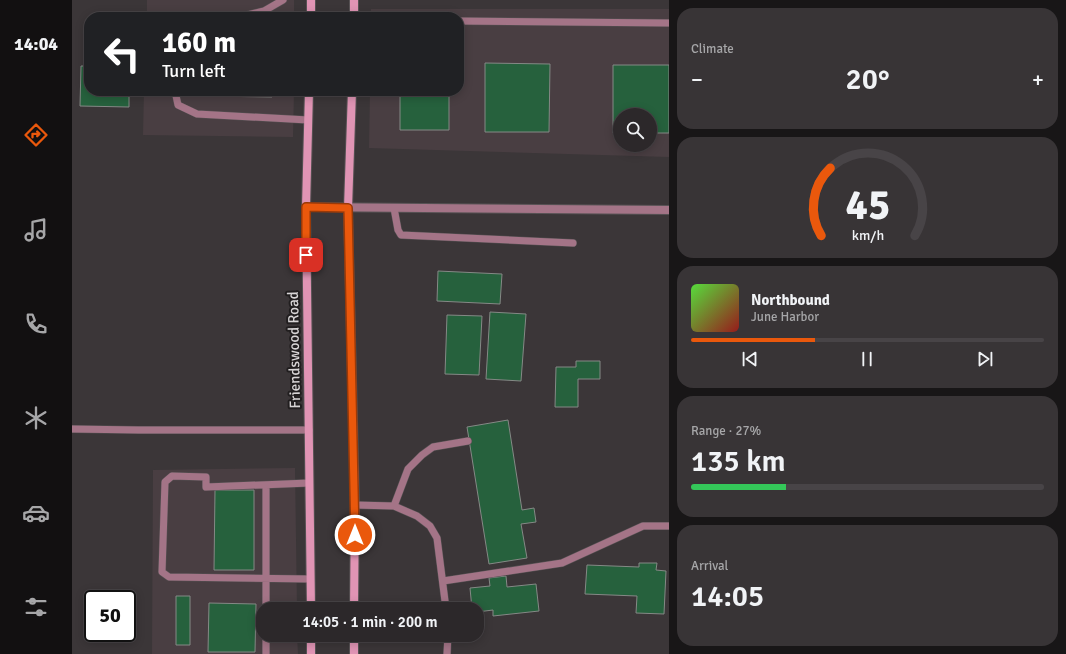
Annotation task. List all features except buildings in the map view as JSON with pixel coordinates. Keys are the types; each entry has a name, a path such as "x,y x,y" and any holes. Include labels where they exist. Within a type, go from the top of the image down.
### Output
{"main road":[{"path":"311,0 311,12"},
{"path":"354,0 354,12"},
{"name":"Friendswood Road","path":"309,96 306,207 311,602"},
{"path":"352,96 348,208 355,505 354,602"},
{"path":"311,642 311,654"},
{"path":"354,642 354,654"}],"street":[{"path":"306,207 669,210"}],"lane":[{"path":"260,12 283,0"},
{"path":"464,21 669,23"},
{"path":"176,96 178,105 197,114 308,120"},
{"path":"394,208 398,230 401,234 573,243"},
{"path":"72,429 309,430"},
{"path":"394,506 408,469 422,455 433,447 468,442"},
{"path":"309,483 206,487 206,477 172,476 165,482 162,572 169,577 310,579"},
{"path":"266,485 266,602"},
{"path":"355,505 394,506 417,516 430,526 437,538 445,602"},
{"path":"443,581 562,563 643,526 669,526"},
{"path":"266,642 266,654"},
{"path":"447,654 448,642"}],"shaded area":[{"path":"147,0 294,0 294,12 147,12"},
{"path":"371,9 669,9 669,157 369,148 370,96 464,96 464,12 371,12"},
{"path":"144,96 294,96 293,137 143,135"},
{"path":"295,468 297,602 256,602 256,642 297,642 298,654 152,654 153,470"}],"route":[{"path":"306,255 306,207 348,208 355,535"}]}
